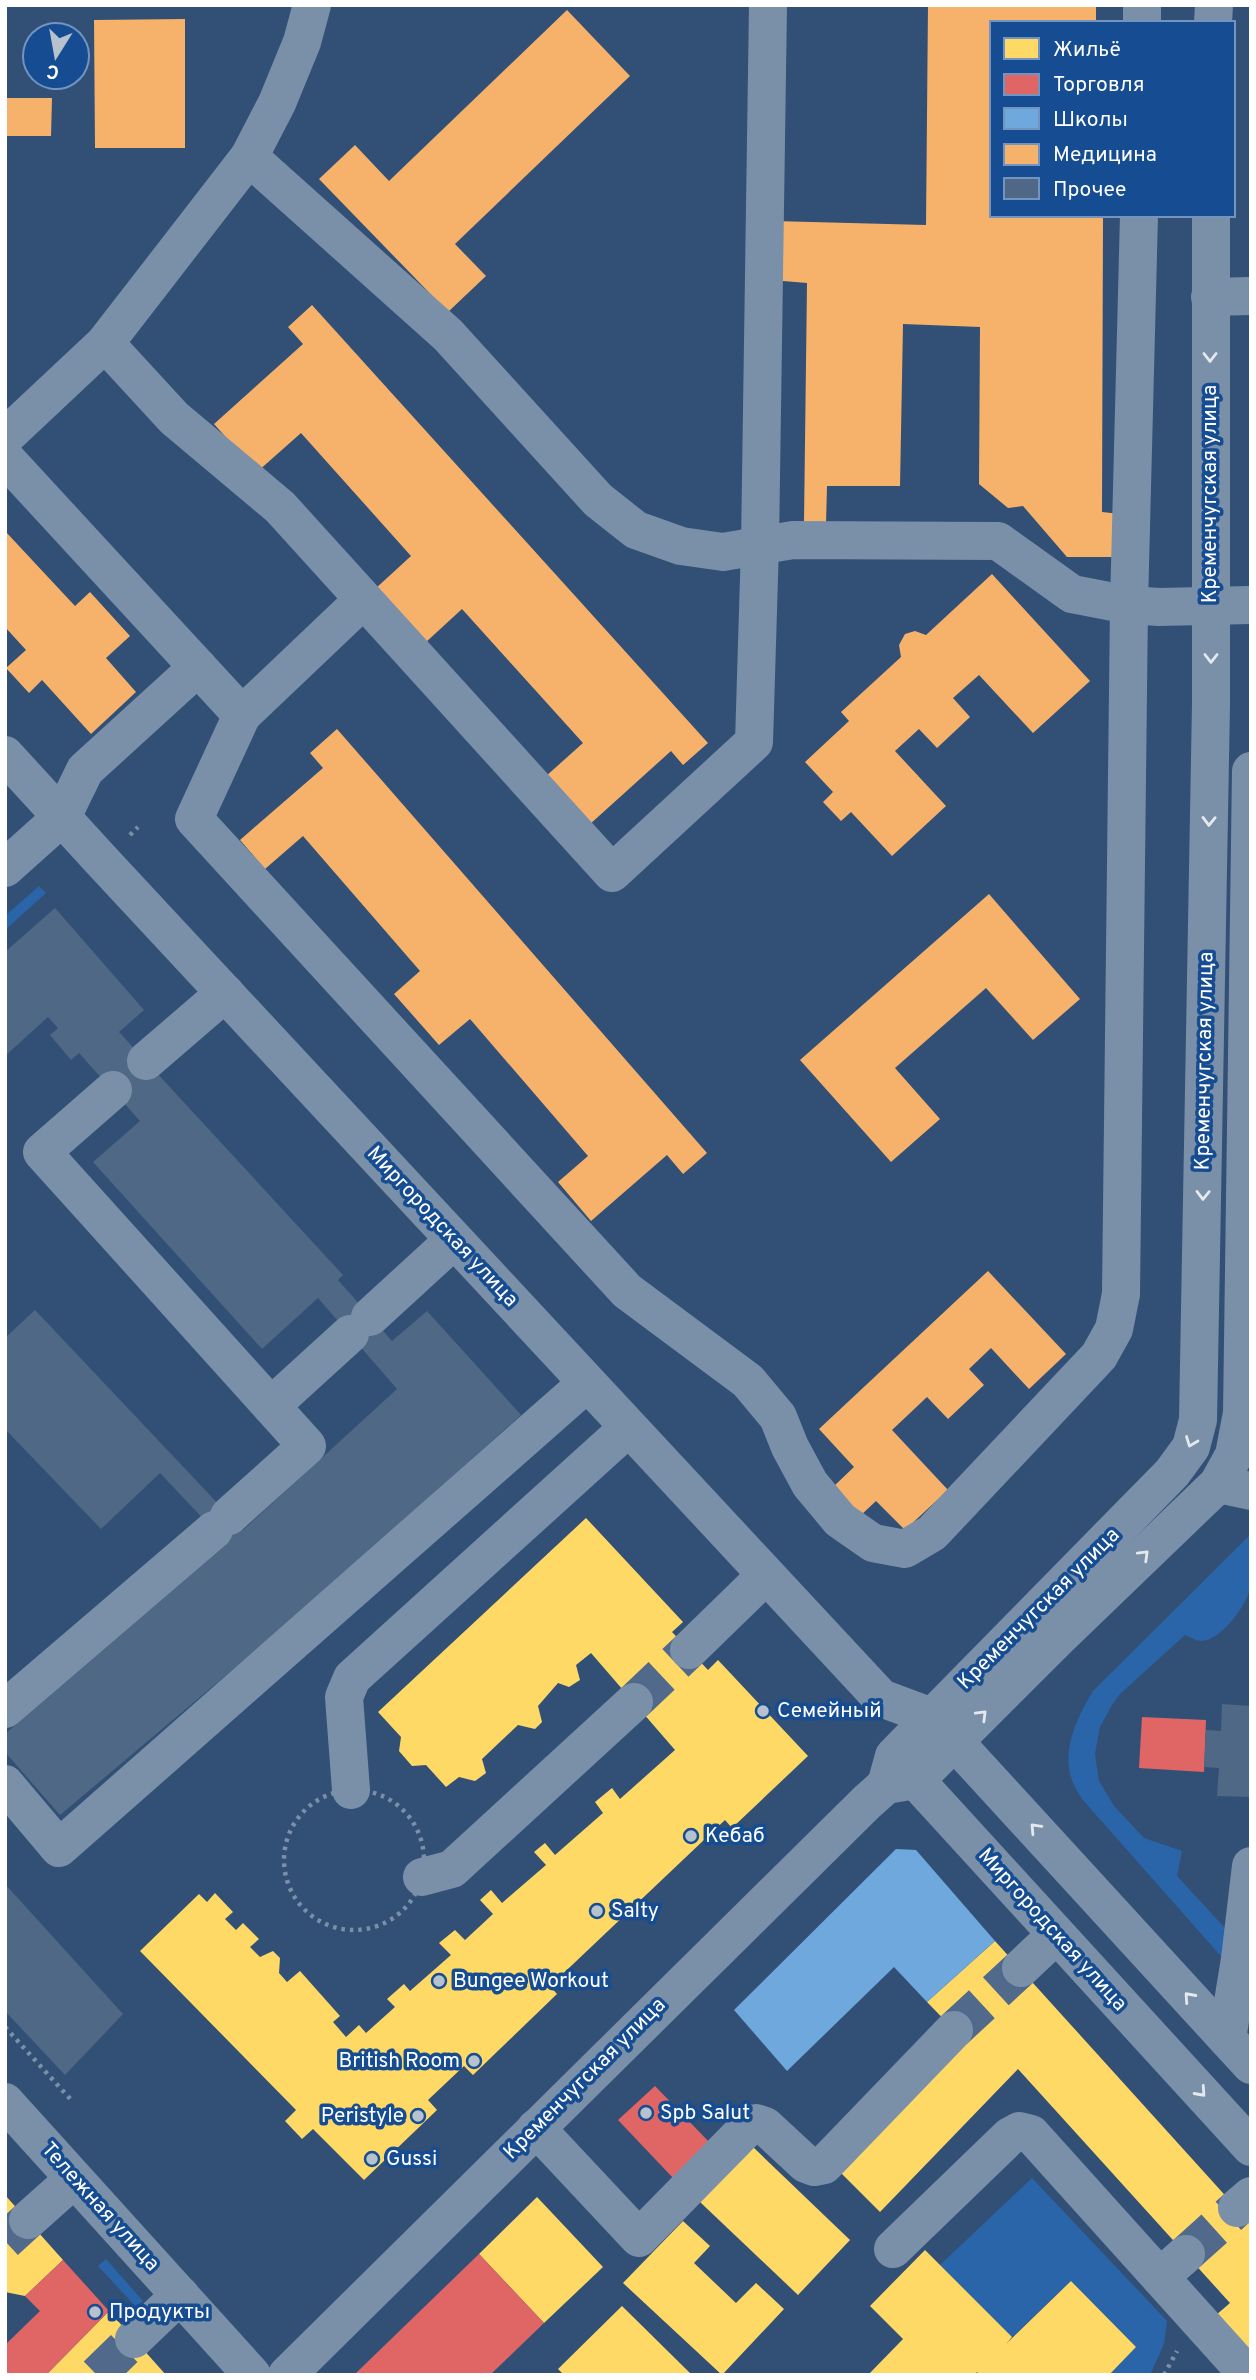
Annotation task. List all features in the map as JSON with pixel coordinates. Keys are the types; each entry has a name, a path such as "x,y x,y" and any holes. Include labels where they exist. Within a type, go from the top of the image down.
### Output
{"street":[{"path":"5,438 105,343 249,157 277,103 302,42 312,5"},
{"path":"105,343 174,418 280,507 612,873 754,742 760,545 768,5"},
{"path":"249,157 448,335 598,500 636,530 681,546 723,552 793,540 998,541 1072,594 1129,605 1251,605"},
{"path":"363,600 242,715 194,819 627,1291 748,1381 778,1417 790,1447 810,1484 840,1520 873,1543 905,1549 932,1533 1099,1356 1114,1329 1121,1294 1129,605 1139,217"},
{"name":"Кременчугская улица","path":"286,2375 944,1729 1172,1474 1191,1447 1198,1420 1200,1375 1211,606 1211,217"},
{"path":"1210,297 1251,296"},
{"path":"5,458 242,715"},
{"path":"5,868 62,817 85,770 198,667"},
{"name":"Миргородская улица","path":"5,755 881,1698 944,1729 1239,2052"},
{"path":"1209,767 1251,769"},
{"name":"Кременчугская улица","path":"944,1729 1059,1637 1235,1487 1234,1455 1247,1397 1251,769"},
{"path":"146,1061 225,993"},
{"path":"5,1709 222,1523 307,1446 42,1152 113,1090"},
{"path":"271,1406 454,1240"},
{"path":"5,1784 59,1848 587,1383"},
{"path":"351,1790 344,1697 352,1678 628,1427"},
{"path":"689,1650 766,1575"},
{"name":"Миргородская улица","path":"881,1698 899,1774 1056,1935 1251,2147"},
{"path":"422,1877 452,1869 634,1702"},
{"path":"1239,2052 1240,1959 1251,1866"},
{"path":"1021,1968 1056,1935"},
{"path":"536,2128 639,2238 726,2148 756,2123 765,2126 806,2164 814,2167 824,2165 954,2029"},
{"name":"Тележная улица","path":"5,2102 252,2375"},
{"path":"893,2249 1010,2136 1018,2131 1031,2134 1173,2266 1248,2375"},
{"path":"28,2220 74,2179"},
{"path":"134,2339 180,2295"}],"path":[{"path":"351,1790 380,1794 398,1805 411,1819 421,1838 424,1857 422,1877 415,1896 402,1911 385,1923 366,1930 346,1930 327,1925 310,1915 296,1900 286,1882 283,1863 285,1843 293,1824 305,1808 322,1797 351,1790"},
{"path":"5,2026 73,2102"},
{"path":"1167,2370 1175,2375"}],"shaded area":[{"path":"39,886 46,893 5,930 5,916"},
{"path":"1251,1534 1251,1585 1239,1611 1225,1628 1209,1640 1199,1641 1185,1635 1120,1694 1100,1727 1095,1754 1099,1781 1114,1806 1144,1838 1182,1851 1177,1876 1224,1927 1231,1943 1227,1963 1082,1799 1072,1780 1069,1757 1077,1722 1093,1691"},
{"path":"1032,2178 1167,2321 1164,2344 1150,2375 1109,2375 1136,2347 1071,2281 1012,2337 940,2265"},
{"path":"106,2259 143,2301 136,2307 98,2266"}],"building: Жильё":[{"path":"586,1518 683,1622 672,1632 708,1670 718,1660 808,1756 732,1828 725,1820 550,1986 557,1994 473,2075 464,2066 428,2100 437,2110 364,2180 313,2129 302,2139 285,2121 296,2110 140,1951 199,1894 207,1902 215,1893 233,1912 225,1919 236,1930 243,1923 259,1939 250,1947 260,1957 273,1951 280,1958 279,1973 287,1982 300,1971 340,2016 333,2022 346,2037 359,2025 366,2033 395,2007 387,1999 404,1984 410,1991 451,1955 439,1943 455,1930 465,1940 493,1914 480,1900 491,1890 502,1903 546,1865 534,1852 545,1843 555,1855 603,1813 595,1802 612,1788 620,1799 675,1750 591,1653 576,1665 580,1680 569,1687 558,1683 538,1706 542,1722 535,1729 518,1725 482,1759 486,1773 475,1781 459,1777 446,1787 426,1765 412,1766 399,1751 401,1737 378,1712"},
{"path":"995,1941 1251,2224 1251,2356 1215,2316 1230,2303 1018,2069 880,2212 840,2172 964,2040 927,2002"},
{"path":"753,2147 850,2240 798,2295 700,2202"},
{"path":"5,2195 63,2260 25,2296 5,2292"},
{"path":"537,2197 603,2267 544,2323 479,2254"},
{"path":"683,2221 710,2246 694,2263 736,2303 756,2283 784,2309 722,2375 623,2283"},
{"path":"925,2250 1012,2337 1007,2343 1071,2281 1136,2347 1109,2375 979,2375 977,2372 974,2375 868,2375 903,2339 870,2306"},
{"path":"622,2306 692,2375 564,2375 558,2369"},
{"path":"109,2311 166,2375 46,2375"}],"building: Торговля":[{"path":"1142,1717 1206,1720 1204,1772 1139,1768"},
{"path":"655,2086 711,2144 674,2179 618,2120"},
{"path":"479,2254 544,2323 490,2375 354,2375"},
{"path":"63,2260 109,2311 46,2375 5,2375 5,2345 40,2311 25,2296"}],"building: Школы":[{"path":"896,1849 916,1850 995,1941 927,2002 894,1967 787,2071 734,2010"}],"building: Медицина":[{"path":"928,5 1096,7 1096,21 990,21 990,217 1103,217 1102,512 1120,514 1119,557 1067,557 1023,506 1008,508 979,484 980,327 903,324 900,486 827,486 826,524 804,523 807,283 771,280 773,221 926,225"},
{"path":"567,10 630,76 455,244 486,276 448,312 319,179 355,145 389,181"},
{"path":"185,19 185,148 95,148 94,20"},
{"path":"5,98 52,98 51,136 5,136"},
{"path":"312,305 708,743 683,765 671,751 589,825 545,777 583,743 462,609 425,643 375,589 411,556 301,433 257,472 214,424 303,344 288,327"},
{"path":"5,531 75,606 90,592 130,636 106,658 136,692 91,734 42,680 29,693 6,668 26,650 5,627"},
{"path":"992,574 1090,681 1033,733 979,675 953,698 970,717 937,748 919,729 895,751 946,806 892,856 851,812 841,821 823,802 833,792 805,762 849,721 841,712 901,657 899,645 905,634 915,631 926,635"},
{"path":"337,729 707,1153 683,1174 667,1155 591,1221 558,1182 588,1156 470,1019 439,1045 394,994 420,971 303,836 265,869 240,840 323,768 310,753"},
{"path":"989,894 1080,999 1033,1040 986,988 895,1068 940,1119 891,1162 800,1060"},
{"path":"988,1271 1066,1354 1029,1389 991,1348 969,1369 984,1385 948,1419 927,1397 892,1430 948,1490 905,1530 876,1501 860,1516 833,1487 854,1467 819,1429"}],"building: Прочее":[{"path":"55,908 144,1010 119,1032 343,1275 338,1280 392,1341 427,1311 521,1415 294,1618 60,1815 5,1752 5,1734 227,1544 160,1473 101,1529 5,1429 5,1338 35,1310 243,1530 397,1389 318,1298 262,1349 93,1162 140,1121 79,1053 71,1060 50,1035 58,1028 48,1017 5,1056 5,952"},
{"path":"1222,1704 1251,1706 1251,1797 1217,1796 1219,1768 1204,1767 1206,1730 1221,1731"},
{"path":"5,1884 123,2014 65,2075 5,2011"}],"tunnel":[{"path":"634,1702 689,1650"},
{"path":"954,2030 1021,1968"},
{"path":"1186,2254 1237,2208"},
{"path":"5,2241 28,2220"},
{"path":"97,2375 134,2339"}],"place":[{"name":"Семейный","path":"763,1711"},
{"name":"Кебаб","path":"691,1836"},
{"name":"Salty","path":"597,1911"},
{"name":"Bungee Workout","path":"439,1981"},
{"name":"British Room","path":"474,2061"},
{"name":"Spb Salut","path":"646,2113"},
{"name":"Peristyle","path":"418,2116"},
{"name":"Gussi","path":"372,2159"},
{"name":"Продукты","path":"95,2312"}]}
